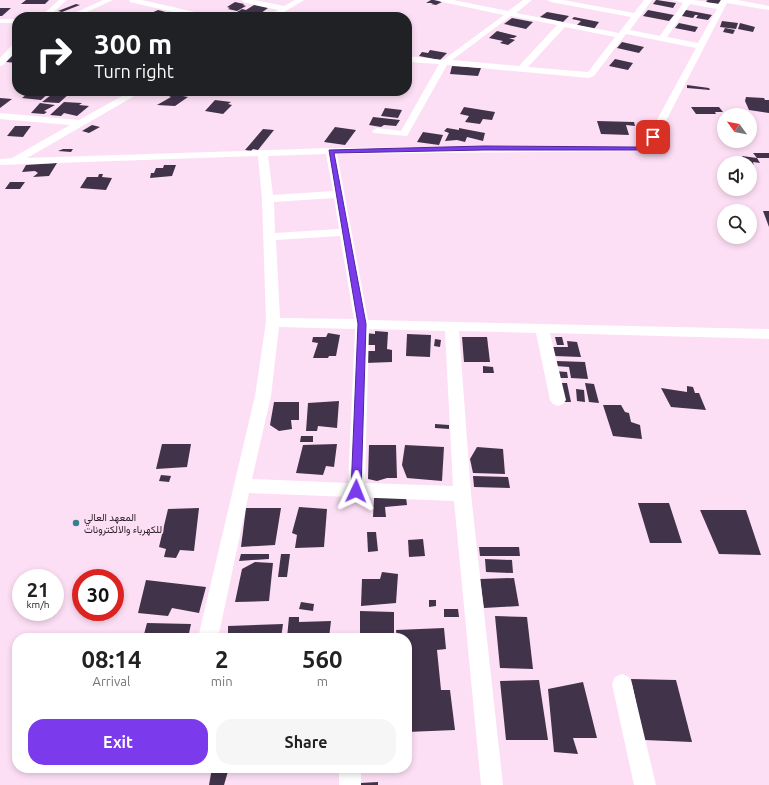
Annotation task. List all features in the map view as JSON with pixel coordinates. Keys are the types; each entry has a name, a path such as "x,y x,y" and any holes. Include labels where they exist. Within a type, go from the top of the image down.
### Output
{"street":[{"path":"49,12 62,0"},
{"path":"81,12 109,0"},
{"path":"133,0 184,12"},
{"path":"246,0 285,9"},
{"path":"280,12 300,0"},
{"path":"442,0 562,24 662,38 700,46"},
{"path":"377,131 402,139 446,62 512,14 528,0"},
{"path":"551,0 636,16"},
{"path":"412,59 589,75 648,0"},
{"path":"676,0 724,2 769,8"},
{"path":"662,38 688,1"},
{"path":"0,162 331,151 484,148 639,149 649,144 724,2"},
{"path":"0,21 12,21"},
{"path":"521,69 562,24"},
{"path":"0,63 12,49"},
{"path":"15,161 129,96"},
{"path":"0,116 81,123"},
{"path":"331,151 362,324 356,491"},
{"path":"209,633 263,396 273,322 268,199 264,153"},
{"path":"268,199 339,194"},
{"path":"270,237 345,232"},
{"path":"273,322 769,334"},
{"path":"452,326 462,494 492,785"},
{"path":"542,328 558,400"},
{"path":"242,486 462,494"},
{"path":"622,684 645,785"},
{"path":"350,773 350,785"}],"building":[{"path":"26,0 49,0 45,4 21,4"},
{"path":"431,0 442,2 436,5 431,4 433,3 426,3"},
{"path":"656,0 676,3 673,8 653,4"},
{"path":"721,0 718,4 708,3 706,1"},
{"path":"235,2 246,6 237,11 228,9 230,8 227,7"},
{"path":"76,4 80,5 62,12 58,11"},
{"path":"254,5 268,8 262,12 237,12 242,9 246,10"},
{"path":"0,8 11,8 0,16"},
{"path":"158,10 165,12 154,12"},
{"path":"648,10 674,15 669,21 643,16"},
{"path":"686,10 712,15 708,20 696,18 698,15 695,15 693,18 682,16"},
{"path":"547,12 569,16 563,22 540,17"},
{"path":"574,17 599,22 594,29 577,25 581,21 572,19"},
{"path":"512,18 533,22 526,29 504,24"},
{"path":"722,21 738,23 736,29 720,27"},
{"path":"679,23 698,27 695,32 675,28"},
{"path":"740,23 755,27 753,32 738,29"},
{"path":"725,28 735,30 733,34 723,32"},
{"path":"497,31 517,36 514,38 509,38 515,40 508,45 500,43 503,41 489,38"},
{"path":"622,42 644,47 639,53 617,48"},
{"path":"430,50 447,53 440,60 419,56 422,52 428,53"},
{"path":"12,56 12,63 6,62"},
{"path":"615,59 633,63 628,70 609,66"},
{"path":"452,66 481,68 478,76 450,74"},
{"path":"687,85 709,88 710,90 687,88"},
{"path":"25,96 45,96 41,100 22,98"},
{"path":"50,96 67,96 59,103 42,102"},
{"path":"169,96 188,97 175,106 157,105 171,97"},
{"path":"746,97 764,98 765,100 769,100 769,113 757,111 757,108 748,108 745,101"},
{"path":"0,98 12,99 0,108"},
{"path":"215,100 231,102 228,104 232,105 223,114 205,111"},
{"path":"64,102 82,103 79,105 89,106 77,116 64,113 61,116 50,115"},
{"path":"40,103 55,105 44,111 47,112 44,114 31,113"},
{"path":"464,107 495,112 492,120 483,119 480,124 465,122 469,116 460,114"},
{"path":"691,107 720,108 717,108 717,112 715,112 716,114 696,114"},
{"path":"385,108 402,110 398,118 381,116"},
{"path":"373,117 400,120 396,126 384,125 381,127 369,125"},
{"path":"597,121 634,122 635,126 626,125 629,135 601,134"},
{"path":"92,125 100,127 89,133 82,131"},
{"path":"15,126 31,126 23,137 7,136"},
{"path":"335,127 356,130 345,145 324,142"},
{"path":"447,128 459,130 459,128 485,133 483,141 467,137 465,142 457,140 445,141 449,133 444,131"},
{"path":"638,128 645,130 642,135 636,134"},
{"path":"263,129 274,130 258,150 245,150"},
{"path":"423,132 443,135 439,145 417,142"},
{"path":"63,149 73,149 71,152 58,151"},
{"path":"753,153 769,153 769,158 757,158 757,156"},
{"path":"57,163 49,176 33,177 38,173 35,171 22,172 26,165"},
{"path":"164,165 176,165 172,176 150,178 151,173 154,173 156,168 163,168"},
{"path":"99,174 103,174 102,177 112,178 106,190 80,188 87,177 98,177"},
{"path":"10,182 25,182 20,189 5,189"},
{"path":"763,211 769,211 769,227"},
{"path":"375,331 388,332 387,349 392,350 392,362 365,363 366,351 375,351 375,345 367,345 365,333 375,334"},
{"path":"328,333 340,335 336,356 329,356 328,358 313,358 318,343 312,342 313,337 326,337"},
{"path":"407,334 431,335 430,357 406,356"},
{"path":"462,337 487,337 490,362 464,362"},
{"path":"555,337 562,337 564,345 557,345"},
{"path":"435,339 441,340 440,347 434,346"},
{"path":"567,341 577,342 581,357 554,356 553,347 568,347"},
{"path":"556,361 585,362 588,379 571,378 569,367 556,366"},
{"path":"483,366 493,367 494,373 483,373"},
{"path":"555,371 567,372 568,378 556,378"},
{"path":"558,383 567,383 571,402 561,402"},
{"path":"585,383 594,384 599,403 589,402"},
{"path":"687,386 693,387 695,393 699,393 706,410 671,407 661,388 687,392"},
{"path":"576,389 584,390 585,402 577,401"},
{"path":"339,401 337,428 318,426 317,431 306,431 308,403"},
{"path":"274,402 299,402 299,420 291,420 292,429 279,431 270,425"},
{"path":"603,405 621,405 625,412 629,413 631,422 640,425 642,439 613,436"},
{"path":"435,424 449,425 449,429 435,428"},
{"path":"301,436 313,436 313,442 300,442"},
{"path":"162,444 191,444 187,467 156,469"},
{"path":"337,444 334,467 326,466 323,475 296,473 303,445"},
{"path":"369,445 396,445 397,478 387,478 377,481 368,479"},
{"path":"405,445 444,447 442,481 407,478 402,465"},
{"path":"477,447 503,449 505,474 473,473 470,459"},
{"path":"161,475 171,476 169,482 159,481"},
{"path":"473,476 508,477 510,488 474,487"},
{"path":"406,497 407,505 385,507 386,517 373,517 374,498"},
{"path":"638,503 669,503 682,543 650,543"},
{"path":"299,507 327,509 324,547 295,548 297,535 292,533"},
{"path":"199,508 194,551 180,550 176,558 164,557 166,549 159,547 168,509"},
{"path":"246,508 281,508 275,545 241,547"},
{"path":"700,510 746,510 761,555 719,554"},
{"path":"367,532 376,532 378,551 368,552"},
{"path":"423,539 425,556 409,557 408,540"},
{"path":"479,547 519,547 520,556 480,556"},
{"path":"241,554 269,554 269,559 239,561"},
{"path":"281,554 290,554 287,577 278,577"},
{"path":"485,559 512,560 513,573 486,572"},
{"path":"255,562 273,563 269,601 235,602 242,569"},
{"path":"382,572 398,574 396,603 361,606 362,579 380,579"},
{"path":"514,578 519,606 484,608 480,579"},
{"path":"146,580 206,587 199,613 172,608 168,616 138,613"},
{"path":"429,600 436,600 436,606 429,607"},
{"path":"301,602 314,604 313,611 299,609"},
{"path":"444,609 458,609 459,617 444,617"},
{"path":"360,611 394,612 394,633 360,633"},
{"path":"495,616 527,617 533,669 500,668"},
{"path":"289,617 299,617 299,622 331,621 330,633 287,633"},
{"path":"147,623 191,624 189,633 144,633"},
{"path":"283,624 282,633 228,633 228,626"},
{"path":"444,628 446,649 437,650 441,690 450,690 455,730 412,732 412,633 396,633 396,630"},
{"path":"631,679 676,680 692,742 644,740"},
{"path":"539,680 548,740 506,740 500,681"},
{"path":"583,682 597,738 573,738 578,754 554,752 548,689"},
{"path":"211,773 228,773 224,785 209,785"},
{"path":"378,782 378,785 360,785 360,783"}],"place":[{"name":"المعهد العالي للكهرباء والالكترونات","path":"76,523"}],"route":[{"path":"356,491 362,324 331,151 484,148 639,149 649,144 653,137"}]}
